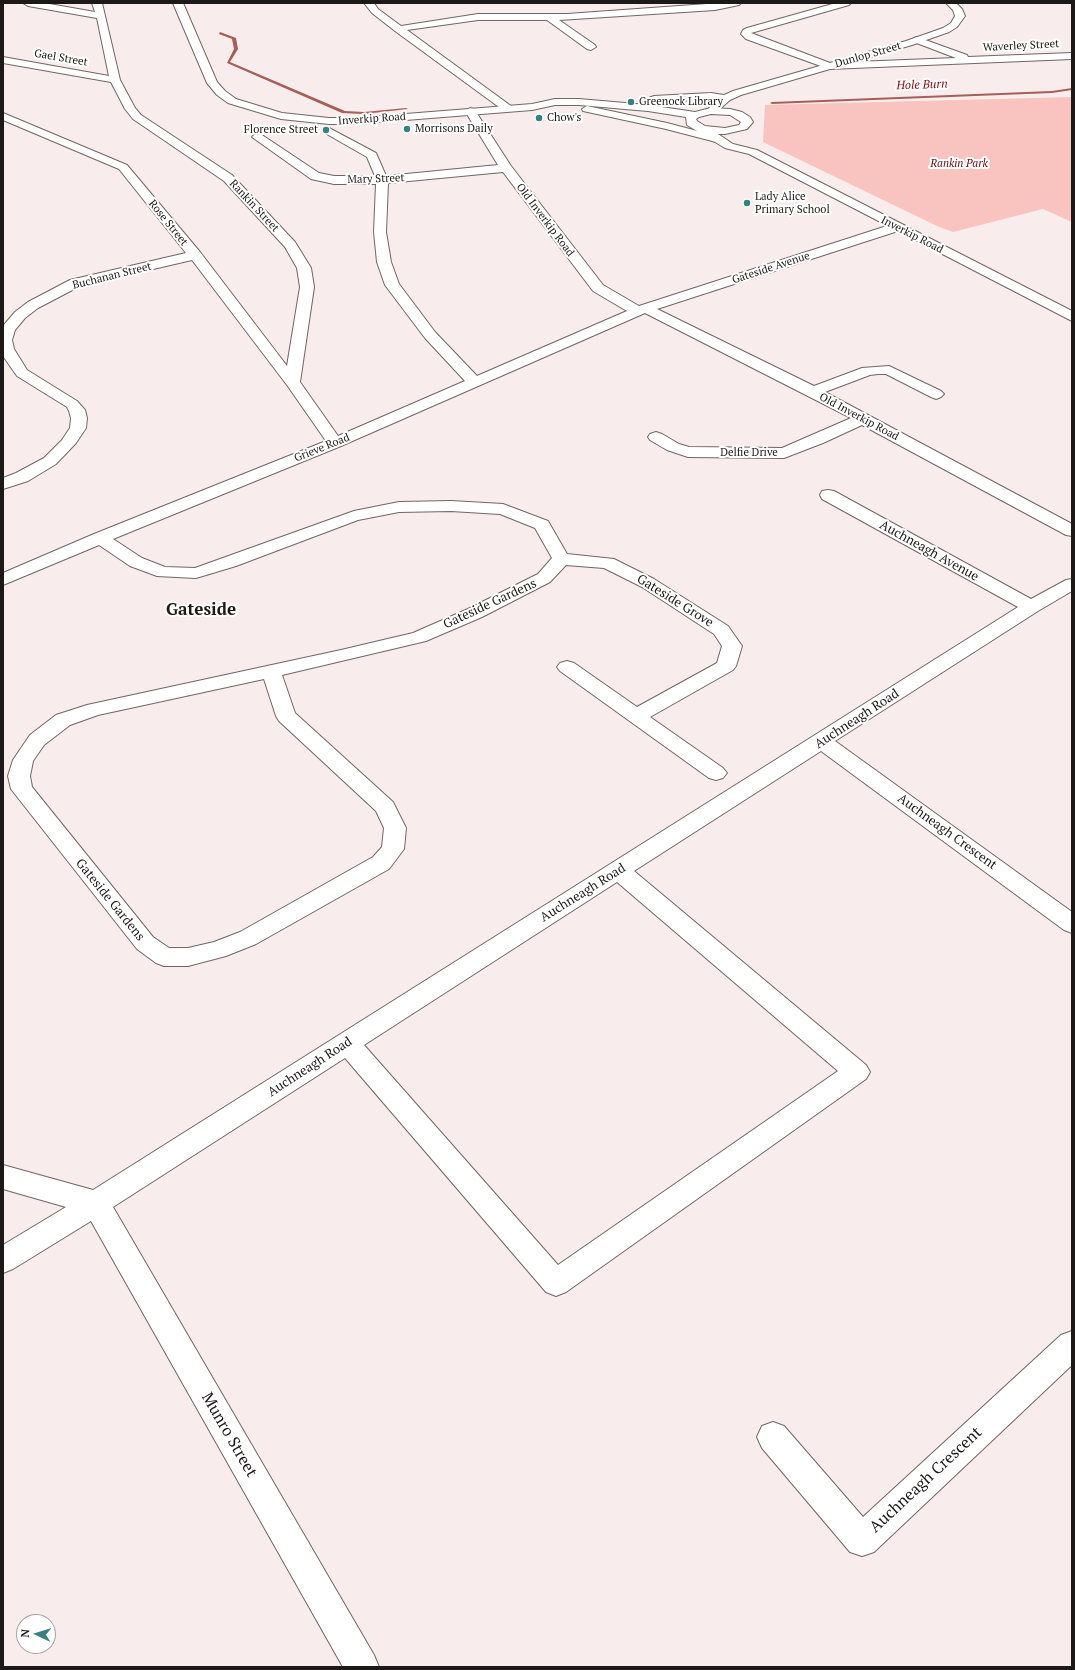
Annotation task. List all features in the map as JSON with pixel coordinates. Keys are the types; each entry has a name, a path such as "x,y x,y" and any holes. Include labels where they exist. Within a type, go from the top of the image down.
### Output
{"main road":[{"path":"28,3 101,16"},
{"name":"Rankin Street","path":"97,3 115,80 130,109 137,117 228,178 290,245 304,268 307,287 292,382"},
{"name":"Inverkip Road","path":"178,3 212,83 221,93 232,101 281,116 329,121 355,121 532,107 587,109 693,119"},
{"path":"369,3 375,11 507,108"},
{"path":"398,28 478,17 549,17 715,8 736,3"},
{"path":"829,66 749,37 746,32 846,3"},
{"name":"Dunlop Street","path":"711,111 726,98 737,93 917,40 946,30 954,24 960,16 952,3"},
{"path":"549,17 591,47"},
{"name":"Waverley Street","path":"917,40 971,61"},
{"name":"Waverley Street","path":"829,66 1072,56"},
{"name":"Gael Street","path":"3,60 115,80"},
{"name":"Dunlop Street","path":"738,114 738,101 756,87"},
{"path":"648,108 648,102 654,99 711,96 726,98"},
{"name":"Inverkip Road","path":"532,107 555,102 579,102 648,108 693,119"},
{"path":"587,109 668,126 716,139"},
{"path":"711,111 738,114 746,119 747,122 743,127 738,129 725,131 703,129 693,119 711,111"},
{"name":"Old Inverkip Road","path":"470,112 506,168 598,288 813,392 1072,531"},
{"name":"Rose Street","path":"3,116 123,167 195,255 292,382"},
{"name":"Inverkip Road","path":"703,129 716,139 729,146 753,152 1072,317"},
{"name":"Inverkip Road","path":"738,129 739,135 753,152"},
{"path":"329,131 372,156 382,180 380,232 384,262 392,285 430,335 475,383"},
{"name":"Mary Street","path":"258,137 316,176 324,179 382,180 506,168"},
{"name":"Gateside Avenue","path":"641,309 897,227"},
{"name":"Buchanan Street","path":"3,484 22,477 50,461 68,443 78,428 79,418 77,410 72,404 22,373 12,359 8,350 5,340 8,329 33,305 75,283 195,255"},
{"name":"Grieve Road","path":"3,580 100,538 335,443 641,309"},
{"path":"813,392 867,371 890,370 936,394"},
{"path":"292,382 335,443"},
{"name":"Delfie Drive","path":"656,437 673,447 688,452 784,453 817,440 862,419"},
{"name":"Auchneagh Avenue","path":"828,495 1031,608"},
{"path":"100,538 136,562 163,572 196,573 354,516 399,507 451,506 503,509 542,525 561,559"},
{"name":"Gateside Gardens","path":"271,671 286,716 385,807 395,828 393,849 381,863 248,938 204,954 188,957 164,957 145,943 22,789 19,776 23,760 37,740 63,720 94,710 271,671 341,656 419,637 475,613 544,578 561,559"},
{"name":"Gateside Grove","path":"561,559 608,563 648,583 721,630 732,646 726,666 636,716"},
{"name":"Auchneagh Road","path":"3,1260 96,1203 1031,608 1072,584"},
{"path":"567,667 716,773"},
{"name":"Auchneagh Crescent","path":"821,741 1072,924"},
{"path":"347,1043 556,1283 857,1072 618,870"},
{"path":"3,1177 96,1203"},
{"name":"Munro Street","path":"96,1203 362,1667"},
{"name":"Auchneagh Crescent","path":"773,1437 862,1540 1072,1345"}],"green space":[{"name":"Rankin Park","path":"1072,97 1072,222 1043,209 953,232 937,226 763,142 765,105"}],"waterway":[{"path":"220,33 234,38 236,49 228,62 344,112 364,113 406,109"},
{"name":"Hole Burn","path":"772,103 1052,92 1072,89"}],"place":[{"name":"Greenock Library","path":"631,102"},
{"name":"Chow's","path":"539,118"},
{"name":"Morrisons Daily","path":"407,129"},
{"name":"Florence Street","path":"326,130"},
{"name":"Lady Alice Primary School","path":"747,203"}],"district":[{"name":"Gateside","path":"201,610"}]}
